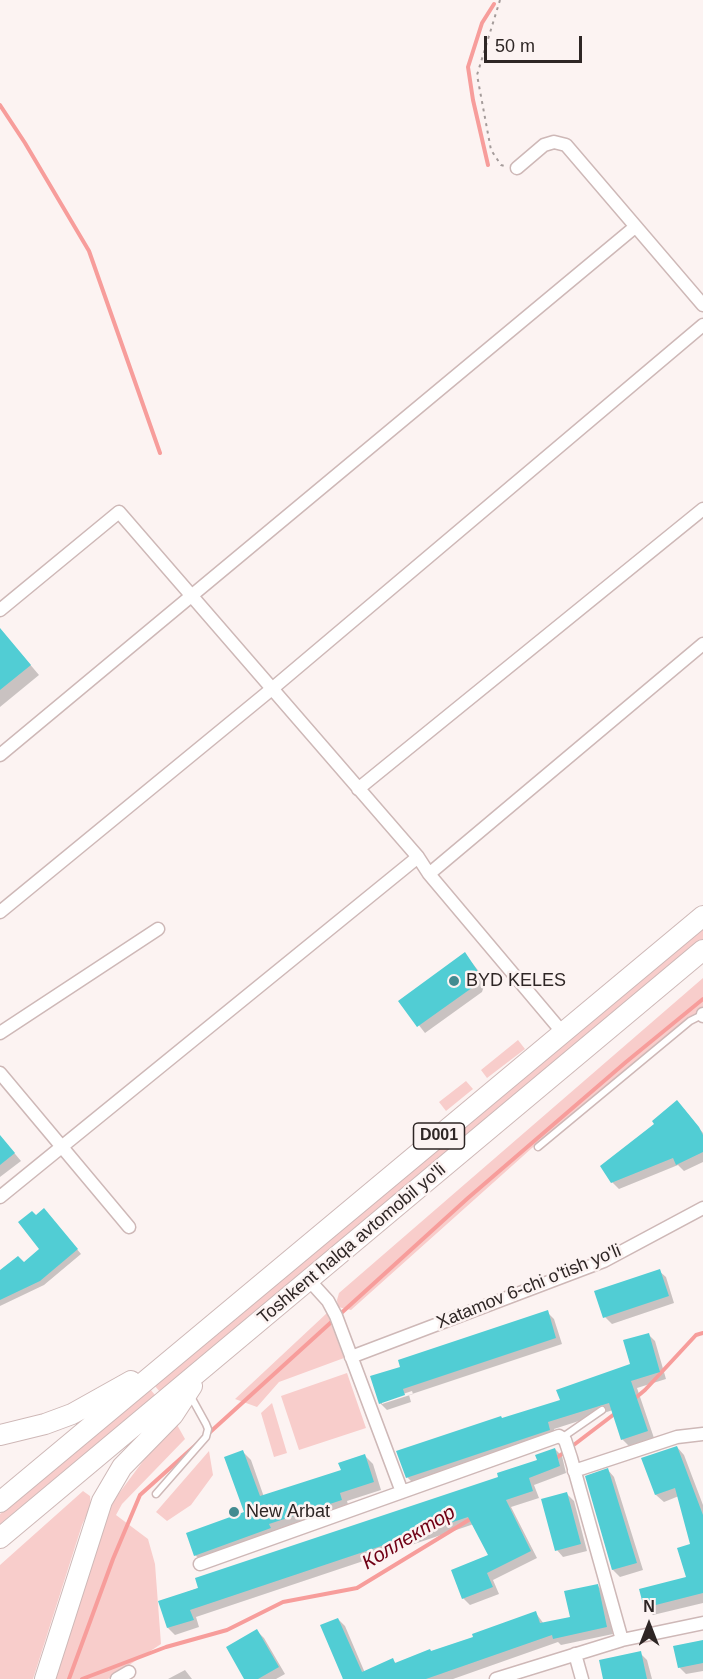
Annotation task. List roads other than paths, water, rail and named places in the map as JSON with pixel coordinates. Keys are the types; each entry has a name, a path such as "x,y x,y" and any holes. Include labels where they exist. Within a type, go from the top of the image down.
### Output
{"highway":[{"name":"Toshkent halqa avtomobil yo'li","path":"0,1502 703,916"},
{"name":"Toshkent halqa avtomobil yo'li","path":"0,1538 703,950"},
{"path":"0,1436 72,1414 175,1356"},
{"path":"45,1679 102,1502 122,1467 173,1415 204,1367"}],"street":[{"path":"517,168 544,145 554,142 566,145 703,305"},
{"path":"0,755 635,227"},
{"path":"0,912 273,688 703,325"},
{"path":"358,789 703,509"},
{"path":"0,610 118,512 192,594 418,857 429,874 563,1033"},
{"path":"429,874 703,644"},
{"path":"0,1197 418,857"},
{"path":"0,1033 159,929"},
{"path":"0,1072 129,1227"},
{"name":"Xatamov 6-chi o'tish yo'li","path":"351,1357 604,1261 703,1208"},
{"path":"309,1280 328,1301 336,1316 402,1492"},
{"path":"574,1471 677,1437 703,1434"},
{"path":"200,1564 559,1436 567,1447 622,1640"},
{"path":"496,1679 622,1640 703,1623"},
{"path":"575,1654 582,1679"},
{"path":"117,1679 129,1672"}],"lane":[{"path":"538,1147 690,1021 703,1015"},
{"path":"156,1494 206,1437 208,1429 206,1424 188,1392"},
{"path":"567,1447 602,1410"}],"waterway":[{"path":"488,165 468,67 482,23 494,4"},
{"path":"0,105 89,251 160,453"},
{"path":"208,1434 468,1198 703,999"},
{"name":"Коллектор","path":"633,1400 696,1335 703,1333"},
{"name":"Коллектор","path":"554,1460 617,1412"},
{"path":"69,1679 113,1559 140,1495 198,1443"},
{"name":"Коллектор","path":"82,1679 166,1647 227,1630 283,1602 357,1588 472,1518"}],"place":[{"name":"BYD KELES","path":"454,981"},
{"name":"New Arbat","path":"234,1512"}]}
